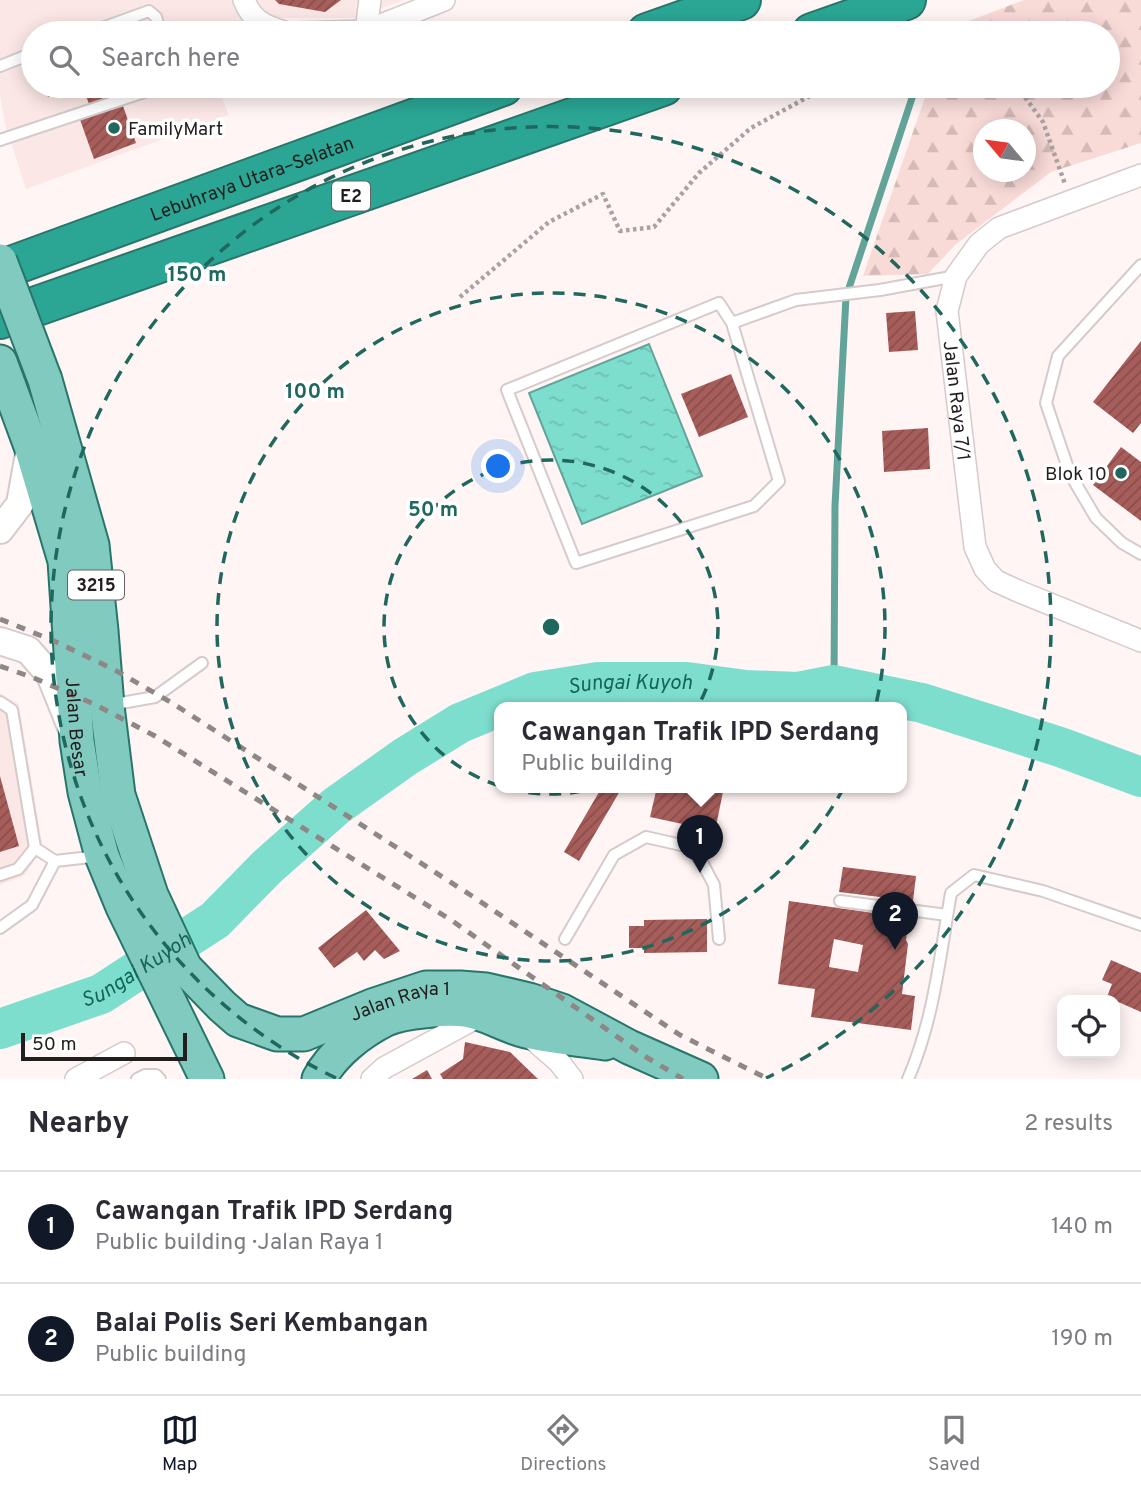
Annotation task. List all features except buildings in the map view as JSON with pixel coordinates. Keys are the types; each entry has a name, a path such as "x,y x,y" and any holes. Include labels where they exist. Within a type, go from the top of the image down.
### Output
{"highway":[{"path":"680,21 741,0"},
{"path":"846,21 906,0"},
{"name":"Lebuhraya Utara–Selatan","path":"0,270 470,98"},
{"name":"E2","path":"0,319 629,98"}],"main road":[{"name":"Jalan Besar","path":"0,261 45,380 92,545 118,795 137,901"},
{"name":"Jalan Besar","path":"5,376 31,446 65,561 77,741 85,792 102,856 137,901 173,977 207,1079"},
{"name":"Jalan Raya 1","path":"173,977 222,1006 238,1020 277,1034 304,1034 372,1006 426,988 486,990 562,1011 687,1077"},
{"name":"Jalan Raya 1","path":"319,1079 341,1050 364,1032 388,1018 435,1009 465,1010 483,1014 524,1031 629,1047"}],"street":[{"path":"244,0 249,12 259,21"},
{"path":"367,21 370,0"},
{"path":"391,21 444,0"},
{"name":"Jalan Raya 7/1","path":"1141,175 999,228 979,244 956,276 947,312 975,547 985,569 996,581 1141,641"},
{"path":"0,530 20,505 31,446"},
{"path":"0,641 28,650 50,675 77,741"},
{"path":"372,1079 384,1068 483,1014"},
{"path":"524,1031 559,1062 572,1079"},
{"path":"76,1079 124,1053"}],"lane":[{"path":"671,21 708,0"},
{"path":"121,21 149,11 157,21"},
{"path":"0,66 21,58"},
{"path":"0,141 127,98"},
{"path":"1141,265 1058,356 1046,403 1070,474 1096,518 1122,543 1141,554"},
{"path":"732,323 796,300 880,290 956,276"},
{"path":"719,303 732,323 779,481 754,506 576,563 507,390 719,303"},
{"path":"107,706 155,697 202,663"},
{"path":"0,702 12,710 35,848 55,861 102,856"},
{"path":"565,939 614,855 646,837 690,847 703,864 714,885 719,939"},
{"path":"0,875 18,869 35,848"},
{"path":"0,928 32,905 55,861"},
{"path":"908,1079 936,990 951,893 974,875 1043,891 1141,925"},
{"path":"839,901 947,915"},
{"path":"137,1079 145,1075 160,1079"}],"path":[{"path":"460,297 549,222 603,194 620,231 654,227 699,173 751,128 806,98"},
{"path":"1026,98 1043,122 1071,201"}],"shaded area":[{"path":"0,0 405,0 353,18 280,18 271,21 21,21 21,98 222,98 229,115 26,189 5,124 0,96"},
{"path":"0,693 19,704 43,848 24,876 0,885"}],"green space":[{"path":"1024,0 1141,0 1141,143 1051,172 955,245 928,274 863,276 925,98 1120,98 1120,21 969,21"}],"water":[{"path":"649,344 702,476 582,524 529,393"}],"waterway":[{"path":"834,685 835,506 846,297 912,98"},
{"name":"Sungai Kuyoh","path":"511,702 535,692 598,682 687,682 746,690 798,692 834,685 922,703 1060,747 1141,777"},
{"name":"Sungai Kuyoh","path":"0,1029 101,994 215,920 267,867 336,806 405,757 460,723 494,709"}],"railway":[{"path":"0,619 115,670 172,703 472,896 680,1035 768,1079"},
{"path":"0,666 94,704 155,736 451,920 646,1057 683,1079"}],"place":[{"name":"FamilyMart","path":"114,128"},
{"name":"Blok 10","path":"1121,473"},
{"name":"Cawangan Trafik IPD Serdang","path":"700,873"},
{"name":"Balai Polis Seri Kembangan","path":"895,950"}]}
